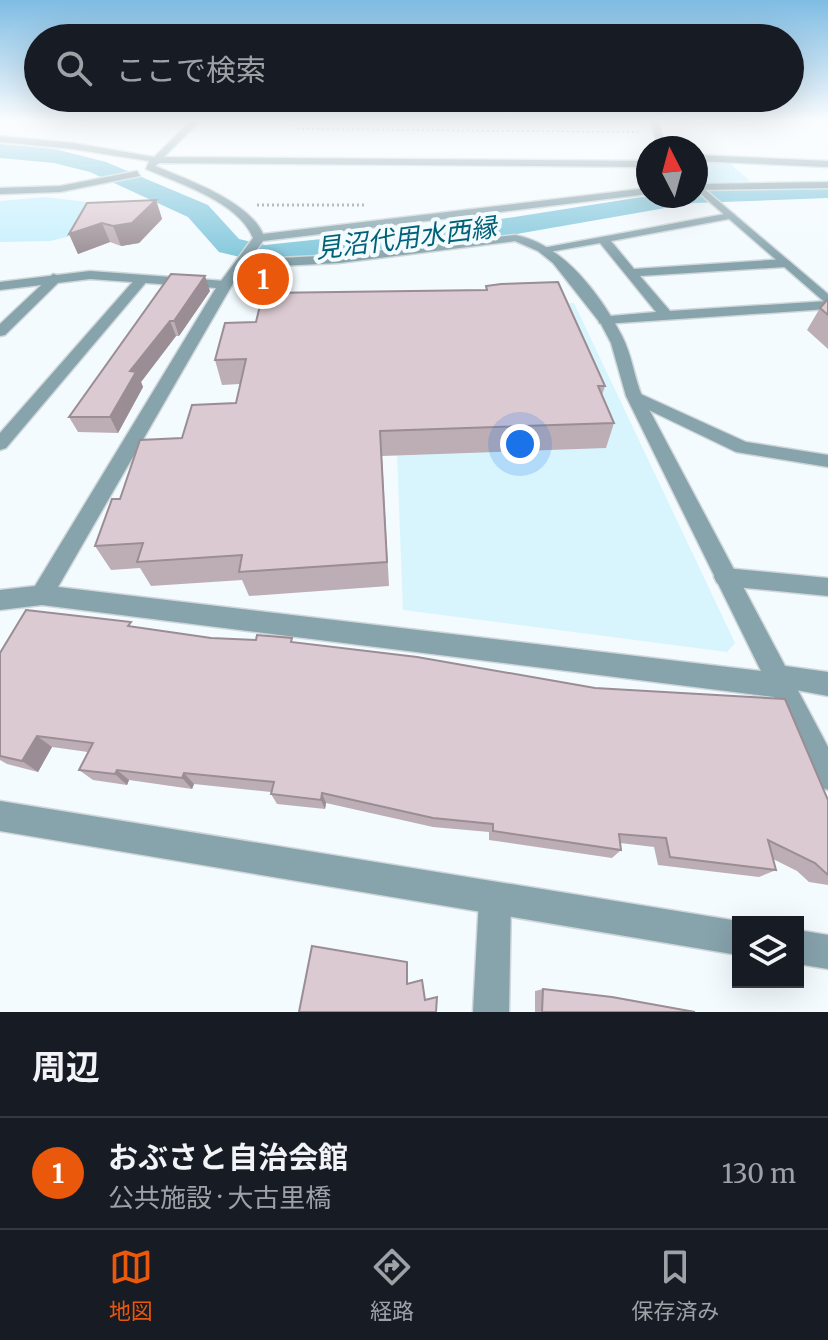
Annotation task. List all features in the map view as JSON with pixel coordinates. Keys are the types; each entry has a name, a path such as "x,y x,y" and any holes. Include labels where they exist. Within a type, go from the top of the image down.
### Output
{"street":[{"path":"131,167 133,169 128,172 179,187 196,186"},
{"path":"149,167 196,186 232,207 255,228 257,241"},
{"path":"0,191 111,182 137,174"},
{"path":"708,187 828,185"},
{"path":"25,623 225,285 257,241 636,193"},
{"path":"708,196 828,303"},
{"path":"543,249 730,216"},
{"path":"241,262 354,257 525,237 543,249 578,281 616,339 634,396 828,776"},
{"path":"603,239 666,316"},
{"path":"631,273 785,263"},
{"path":"0,286 90,275 225,285"},
{"path":"0,332 58,277"},
{"path":"0,444 142,280"},
{"path":"604,320 828,303"},
{"path":"634,396 742,448 828,461"},
{"path":"725,577 828,587"},
{"path":"0,600 42,595 780,682 828,684"},
{"path":"0,816 732,937"},
{"path":"491,1012 495,899"},
{"path":"804,948 828,952"}],"path":[{"path":"232,207 375,206"}],"shaded area":[{"path":"708,167 734,167 750,181 708,183"},
{"path":"44,197 97,203 71,236 50,241 0,242 0,201"},
{"path":"574,303 735,643 727,652 403,610 396,429 336,311"}],"building":[{"path":"156,200 132,223 113,226 102,223 69,234 87,203"},
{"path":"171,274 205,276 174,321 170,321 130,371 136,372 110,417 69,417"},
{"path":"558,282 605,386 598,386 614,423 380,431 387,562 239,572 242,555 137,562 143,543 95,546 112,499 120,499 140,440 182,438 192,405 236,403 246,359 215,360 225,323 256,322 263,293 487,290 486,286 501,284"},
{"path":"828,299 828,315 820,308"},
{"path":"26,610 131,622 128,626 211,638 256,640 257,635 292,638 291,642 417,657 595,688 785,699 828,800 828,875 815,863 768,840 776,870 670,857 666,838 619,834 621,850 493,831 493,824 433,818 322,793 321,800 271,794 274,782 184,773 182,778 117,770 115,774 79,770 93,743 37,736 22,761 0,756 0,653"},
{"path":"312,946 407,962 407,984 422,980 425,1000 437,997 436,1012 299,1012"},
{"path":"543,989 612,997 695,1012 542,1012"}],"waterway":[{"name":"見沼代用水西縁","path":"99,167 198,211 229,246 265,254 482,231 636,205"},
{"name":"見沼代用水西縁","path":"708,195 828,190"}],"place":[{"name":"おぶさと自治会館","path":"263,279"}]}
